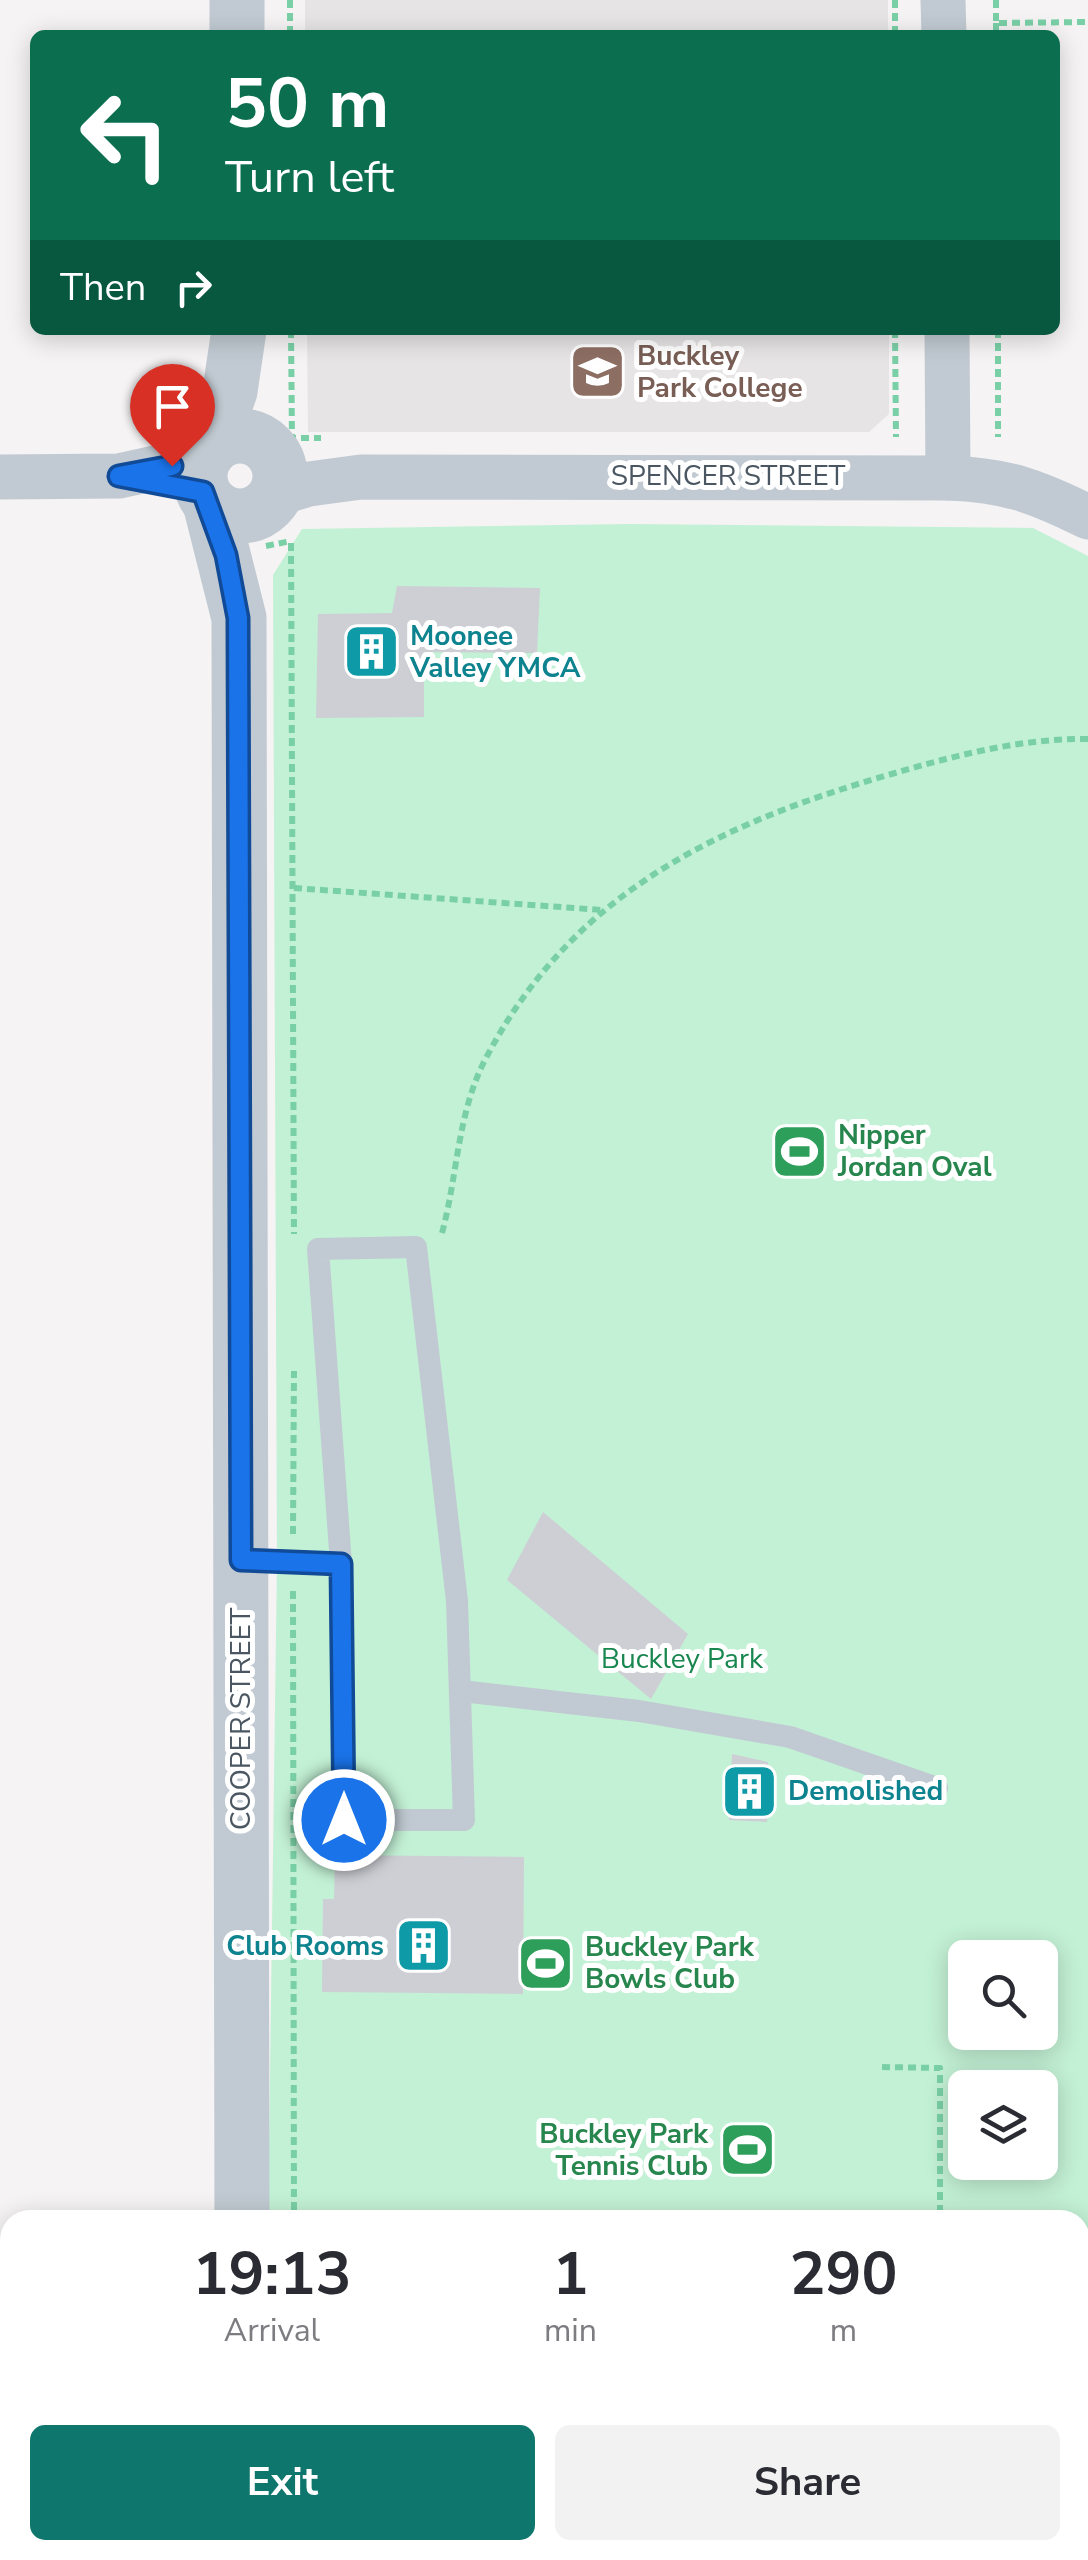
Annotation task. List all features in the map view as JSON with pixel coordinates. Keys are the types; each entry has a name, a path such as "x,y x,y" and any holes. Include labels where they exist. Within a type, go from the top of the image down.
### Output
{"street":[{"path":"237,0 237,30"},
{"path":"944,0 944,30"},
{"path":"947,335 948,478"},
{"path":"240,336 207,476 230,515 275,491"},
{"path":"240,336 275,491"},
{"path":"207,476 218,443 240,436 263,444 275,491"},
{"name":"SPENCER STREET","path":"275,491 301,468 361,477 948,478 996,480 1032,489 1088,517"},
{"path":"0,478 207,476"},
{"name":"COOPER STREET","path":"207,476 238,618 242,2210"},
{"name":"COOPER STREET","path":"238,618 275,491"}],"lane":[{"path":"416,1247 448,1509 461,1691 464,1820 344,1820 341,1564 318,1249 416,1247"},
{"path":"241,1560 341,1564"},
{"path":"461,1691 639,1710 790,1737 938,1788"}],"path":[{"path":"290,0 290,30"},
{"path":"894,0 895,30"},
{"path":"996,0 996,30"},
{"path":"996,23 1088,22"},
{"path":"896,335 896,437"},
{"path":"998,335 998,437"},
{"path":"275,491 294,888 604,910"},
{"path":"441,1234 459,1133 486,1058 528,992 604,910 666,865 730,828 793,804 930,762 1007,746 1088,739"},
{"path":"882,2067 940,2068 940,2210"}],"shaded area":[{"path":"305,0 888,0 888,30 305,30"},
{"name":"Buckley Park College","path":"307,335 889,335 889,414 869,432 308,432"}],"green space":[{"name":"Buckley Park","path":"630,524 1033,528 1088,556 1088,2210 268,2210 277,1562 273,575 302,529"}],"building":[{"name":"Moonee Valley YMCA","path":"397,586 540,588 537,653 424,652 424,717 316,718 318,614 392,613"},
{"path":"543,1512 688,1634 651,1699 507,1580"},
{"name":"Demolished","path":"732,1754 768,1762 767,1822 729,1820"},
{"name":"Club Rooms","path":"335,1855 524,1857 523,1994 322,1992 323,1899 334,1899"}],"place":[{"name":"Buckley Park College","path":"598,372"},
{"name":"Moonee Valley YMCA","path":"371,652"},
{"name":"Nipper Jordan Oval","path":"799,1151"},
{"name":"Demolished","path":"749,1791"},
{"name":"Club Rooms","path":"423,1946"},
{"name":"Buckley Park Bowls Club","path":"546,1963"},
{"name":"Buckley Park Tennis Club","path":"747,2150"}],"route":[{"path":"172,466 119,476 203,492 226,555 238,618 241,1560 341,1564 344,1820"}]}
